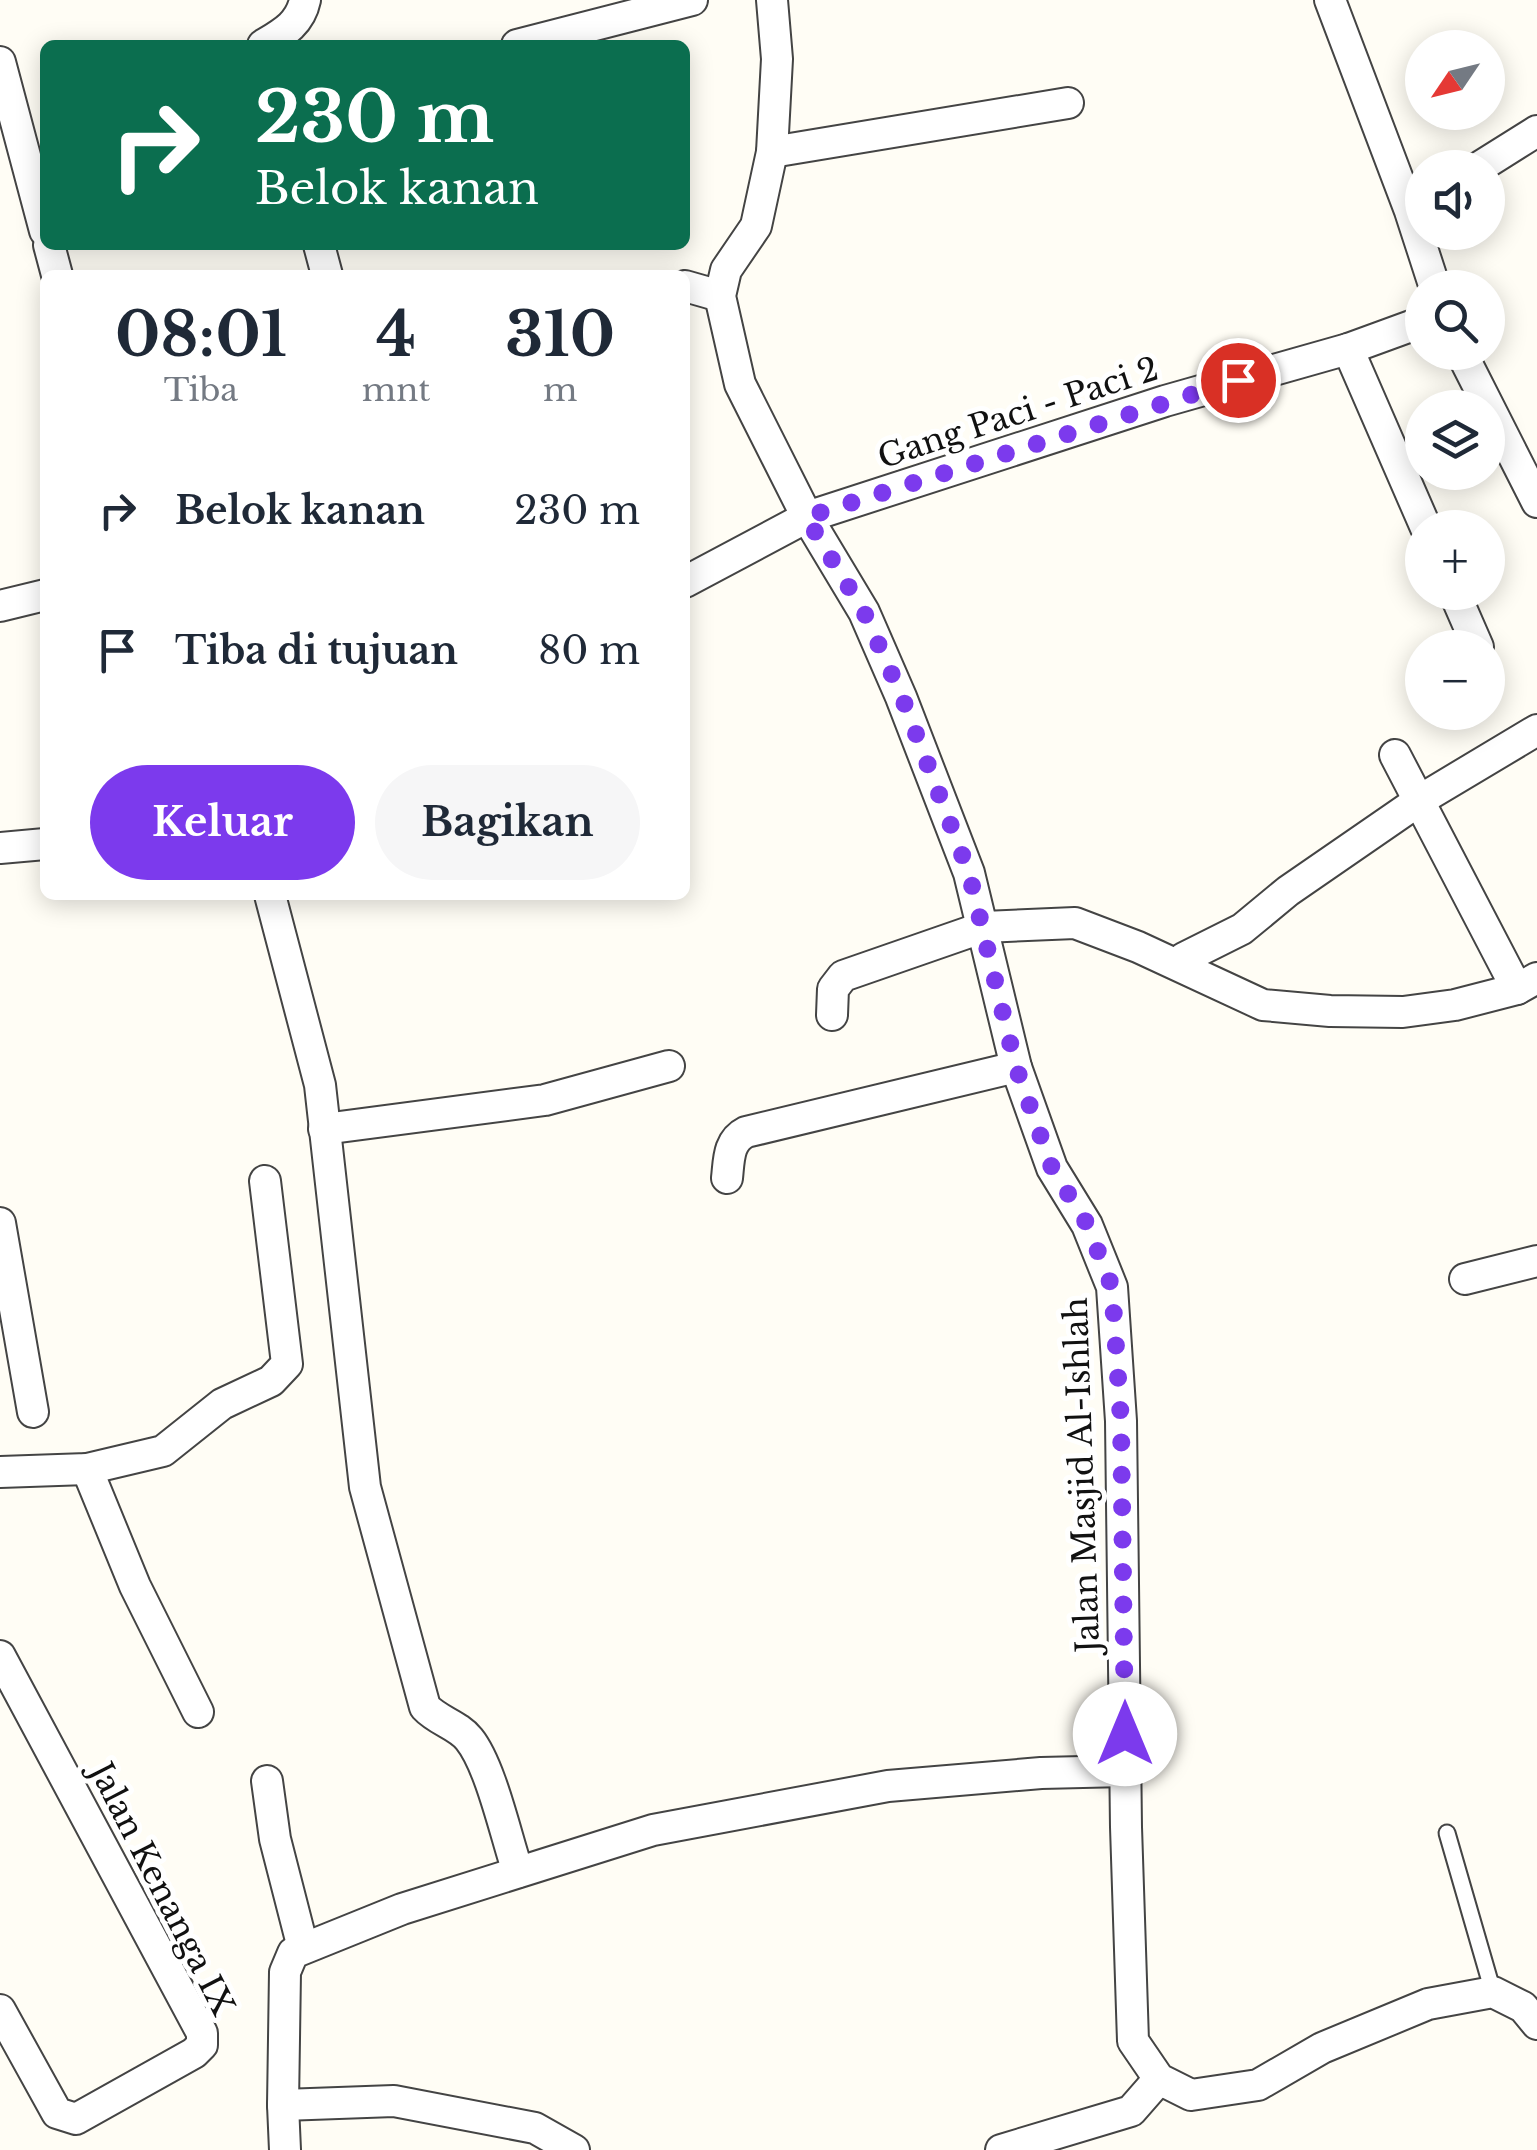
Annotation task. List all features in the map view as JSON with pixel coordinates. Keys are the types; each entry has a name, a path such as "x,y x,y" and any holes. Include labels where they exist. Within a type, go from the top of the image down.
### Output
{"street":[{"path":"271,40 291,28 302,14 306,0"},
{"path":"536,40 692,0"},
{"path":"690,287 720,296 726,270 756,226 772,152 777,60 772,0"},
{"path":"1330,0 1405,181"},
{"path":"0,62 32,125 40,190"},
{"path":"772,152 1068,104"},
{"path":"1505,151 1537,131"},
{"name":"Jalan Masjid Al-Ishlah","path":"720,296 740,384 806,517 864,612 902,697 969,873 1016,1067 1052,1168 1087,1224 1112,1287 1121,1421 1133,2041 1159,2079"},
{"name":"Gang Paci - Paci 2","path":"690,579 806,517 1405,328"},
{"path":"1348,349 1418,510"},
{"path":"1470,370 1537,502"},
{"path":"0,606 40,596"},
{"path":"1184,958 1242,928 1288,891 1420,800 1537,730"},
{"path":"832,1014 833,989 843,976 984,927 1075,923 1138,947 1263,1005 1330,1012 1403,1012 1455,1005 1527,984 1394,755"},
{"path":"0,848 40,844"},
{"path":"271,900 320,1084 365,1487 425,1707 437,1719 460,1731 481,1760 518,1872"},
{"path":"324,1129 545,1100 669,1066"},
{"path":"727,1178 732,1146 736,1137 746,1132 1016,1067"},
{"path":"0,1472 87,1468 164,1451 222,1404 272,1381 287,1364 265,1181"},
{"path":"0,1223 33,1412"},
{"path":"1465,1279 1537,1260"},
{"path":"87,1468 135,1586 198,1712"},
{"name":"Jalan Kenanga IX","path":"0,1656 202,2034 202,2045 76,2119 56,2113 0,2010"},
{"path":"284,2150 285,1972 293,1953 302,1948 402,1909 652,1830 888,1786 1040,1773 1126,1771"},
{"path":"267,1781 275,1839 302,1948"},
{"path":"1002,2150 1130,2112 1159,2079 1191,2095 1258,2085 1322,2048 1428,2004 1493,1992 1532,2009"},
{"path":"283,2105 394,2102 535,2128 574,2150"}],"lane":[{"path":"1447,1833 1493,1992"}],"route":[{"path":"1125,1734 1121,1421 1112,1287 1087,1224 1052,1168 1016,1067 969,873 902,697 864,612 806,517 1238,380"}]}
